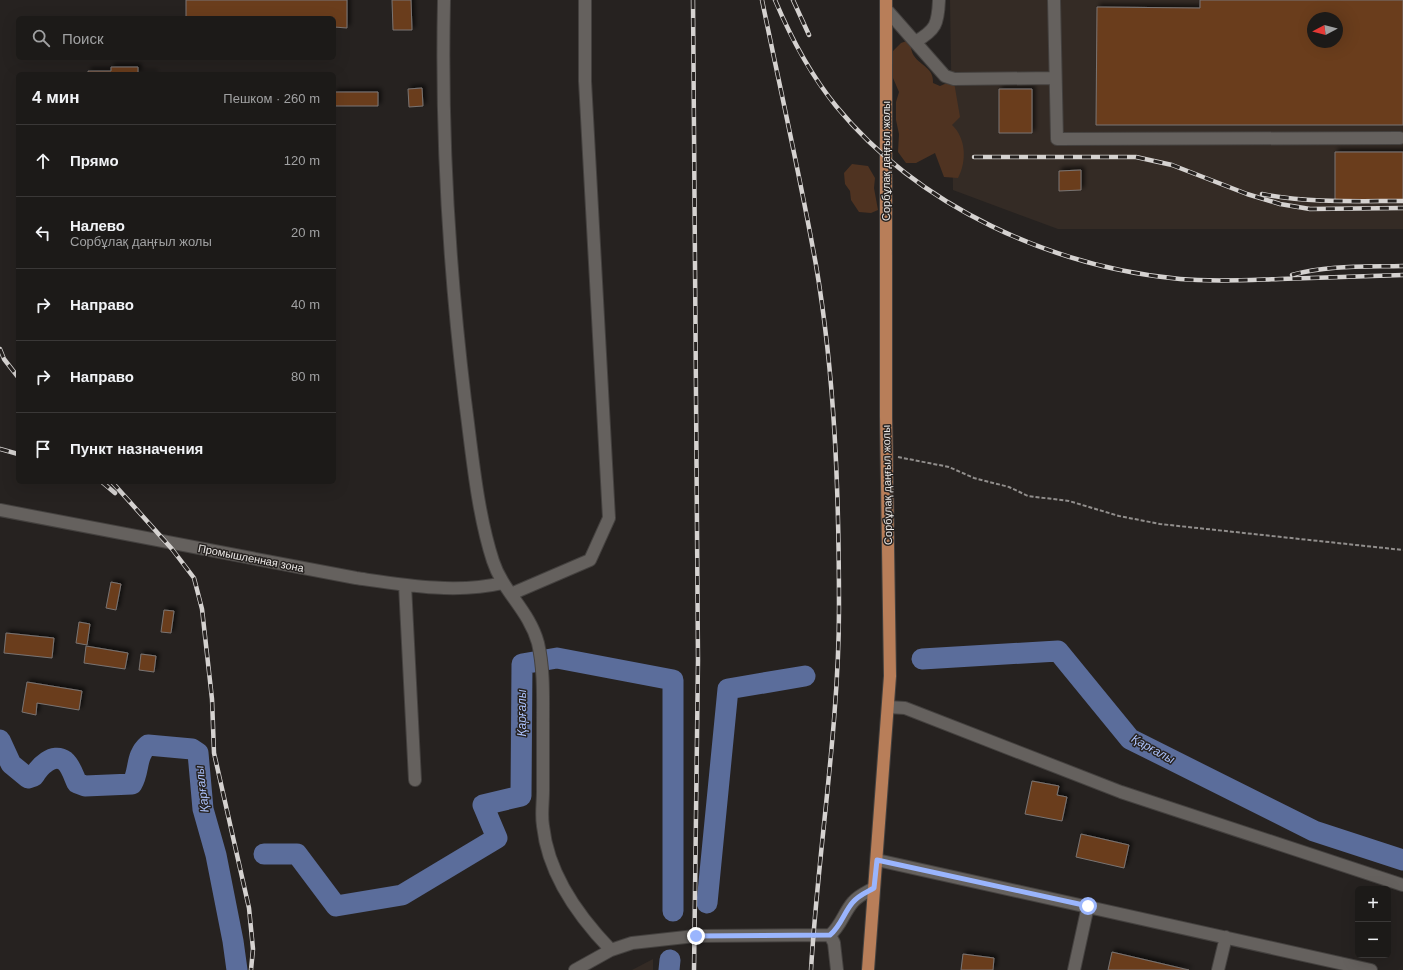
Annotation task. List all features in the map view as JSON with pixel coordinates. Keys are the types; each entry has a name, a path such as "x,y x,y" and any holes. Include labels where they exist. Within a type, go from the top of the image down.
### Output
{"main road":[{"name":"Сорбұлақ даңғыл жолы","path":"868,970 890,676 887,456 886,4"}],"street":[{"path":"444,0 443,51 447,180 458,342 469,430 483,522 493,563 503,583 529,619 538,644 543,675 542,826 548,852 565,889 586,923 610,950"},
{"path":"511,594 590,560 609,518 585,81 585,0"},
{"path":"915,42 930,33 938,17 939,0"},
{"path":"1054,0 1057,139 1400,138"},
{"path":"886,4 915,42 946,76 954,79 1055,78"},
{"name":"Промышленная зона","path":"0,510 356,578 404,585 480,588 503,583"},
{"path":"404,585 415,780"},
{"path":"888,706 905,708 1121,792 1403,885"},
{"path":"877,860 1226,937 1339,966 1371,970"},
{"path":"575,970 610,950 632,943 696,936 830,935 835,931 853,902 861,895 874,888"},
{"path":"1074,970 1088,906"},
{"path":"830,935 834,943 837,970"},
{"path":"1218,970 1226,937"}],"path":[{"path":"887,456 925,461 949,467 974,478 1008,487 1028,496 1069,501 1119,516 1160,524 1403,550"}],"shaded area":[{"path":"950,0 1403,0 1403,229 1058,229 953,190"},
{"path":"909,40 913,54 929,71 933,78 933,83 940,86 954,82 960,117 952,125 960,136 964,150 963,164 958,178 944,177 935,153 916,163 906,163 898,152 899,134 896,120 896,102 899,92 890,71 890,54 901,43"},
{"path":"852,164 868,166 875,178 874,188 878,210 871,213 859,212 851,200 850,191 845,184 844,173"},
{"path":"653,959 653,970 632,970"}],"building":[{"path":"186,0 347,0 347,28 336,27 336,16 186,16"},
{"path":"392,0 411,0 412,30 393,30"},
{"path":"1200,0 1403,0 1403,125 1096,125 1097,7 1200,8"},
{"path":"111,67 138,67 138,72 88,72 111,71"},
{"path":"422,88 423,106 409,107 408,89"},
{"path":"999,89 1032,89 1032,133 999,133"},
{"path":"336,92 378,92 378,106 336,106"},
{"path":"1335,152 1403,152 1403,202 1335,202"},
{"path":"1081,170 1081,190 1059,191 1059,171"},
{"path":"111,582 121,584 116,610 106,608"},
{"path":"164,610 174,611 171,633 161,632"},
{"path":"79,622 90,624 87,645 76,643"},
{"path":"6,633 54,638 52,658 4,653"},
{"path":"86,646 128,653 125,669 84,663"},
{"path":"141,654 156,656 154,672 139,670"},
{"path":"27,682 82,691 79,710 37,703 36,715 22,712"},
{"path":"1032,781 1059,786 1057,795 1067,797 1062,821 1025,814"},
{"path":"1081,834 1129,845 1124,868 1076,857"},
{"path":"1112,952 1189,970 1108,970"},
{"path":"963,954 994,958 993,970 961,970"}],"waterway":[{"name":"Қарғалы","path":"922,659 1058,651 1130,739 1314,831 1403,860"},
{"name":"Қарғалы","path":"264,854 297,854 336,906 402,895 497,838 483,805 521,796 522,664 557,658 673,680 673,911"},
{"name":"Қарғалы","path":"707,903 728,689 805,676"},
{"name":"Қарғалы","path":"0,740 11,764 28,778 34,776 39,769 51,759 56,758 65,761 77,783 85,786 132,784 141,754 148,745 192,749 198,753 203,809 216,855 233,941 237,970"},
{"name":"Қарғалы","path":"669,970 670,960"}],"railway":[{"path":"693,0 698,660 694,970"},
{"path":"762,0 797,165 816,265 828,350 835,435 839,565 836,698 818,880 811,970"},
{"path":"775,0 794,42 809,68 836,106 869,142 907,174 948,202 991,226 1037,246 1084,261 1132,272 1180,279 1230,280 1403,275"},
{"path":"793,0 809,35"},
{"path":"974,157 1136,157 1172,165 1247,194 1280,204 1310,209 1403,208"},
{"path":"1262,194 1314,200 1403,201"},
{"path":"1292,275 1333,268 1403,266"},
{"path":"0,349 4,359 16,374"},
{"path":"0,449 16,453"},
{"path":"104,484 115,493"},
{"path":"114,484 172,549 194,578 202,609 212,699 214,753 249,908 253,949 251,970"}],"route":[{"path":"696,936 830,935 835,931 853,902 861,895 874,888 877,860 1088,906"}]}
